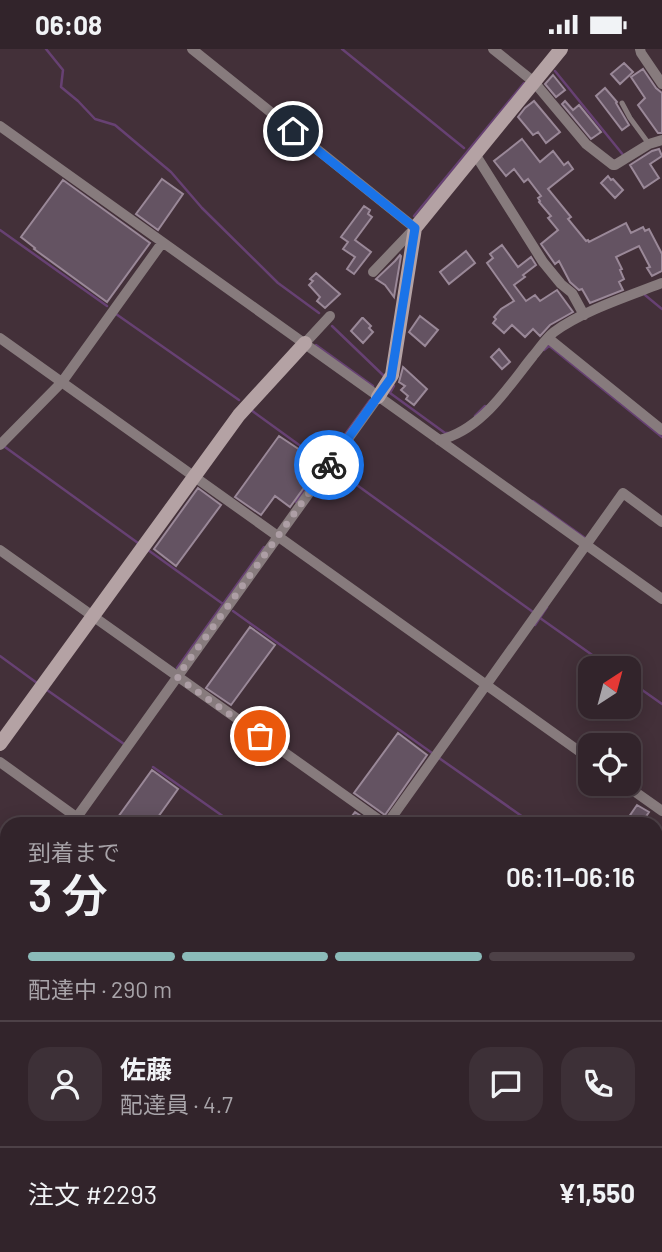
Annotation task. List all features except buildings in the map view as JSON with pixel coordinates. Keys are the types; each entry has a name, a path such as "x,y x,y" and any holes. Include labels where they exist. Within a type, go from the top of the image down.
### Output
{"street":[{"path":"192,49 415,228"},
{"path":"493,49 534,82 586,144 613,165 649,144 662,141"},
{"path":"373,272 415,228 561,49"},
{"path":"640,49 662,84"},
{"path":"0,126 662,599"},
{"path":"475,154 543,262 561,285 572,293 584,315"},
{"path":"78,817 392,375 415,228"},
{"path":"0,445 62,382 162,243"},
{"path":"439,440 454,437 480,418 553,333 584,315 662,283"},
{"path":"0,744 239,415 330,316"},
{"path":"0,338 578,750"},
{"path":"548,338 662,430"},
{"path":"391,817 622,493 662,522"},
{"path":"0,549 376,817"},
{"path":"0,762 70,817"},
{"path":"641,796 662,811"}],"lane":[{"path":"622,103 649,144"}],"waterway":[{"path":"46,49 63,70 61,87 95,119 115,125 171,172 202,208 278,283 319,313"},
{"path":"342,49 464,148"},
{"path":"555,71 625,155"},
{"path":"414,216 524,83"},
{"path":"0,230 107,306"},
{"path":"645,295 662,309"},
{"path":"116,314 239,400"},
{"path":"332,326 384,376"},
{"path":"316,345 373,386"},
{"path":"544,350 549,346 552,348 662,437"},
{"path":"393,385 390,393 445,433 449,433"},
{"path":"296,502 370,400"},
{"path":"475,416 485,406"},
{"path":"251,410 324,463"},
{"path":"5,447 138,543"},
{"path":"354,483 533,612"},
{"path":"533,501 585,538"},
{"path":"177,668 264,547"},
{"path":"148,550 223,604"},
{"path":"535,625 547,607"},
{"path":"233,611 432,753"},
{"path":"540,618 594,656"},
{"path":"0,656 37,683"},
{"path":"641,689 662,704"},
{"path":"47,690 124,744"},
{"path":"439,758 523,817"},
{"path":"153,767 224,817"}],"way so far":[{"path":"260,736 177,677 329,465"}],"route":[{"path":"293,131 415,228 391,378 329,465"}]}
